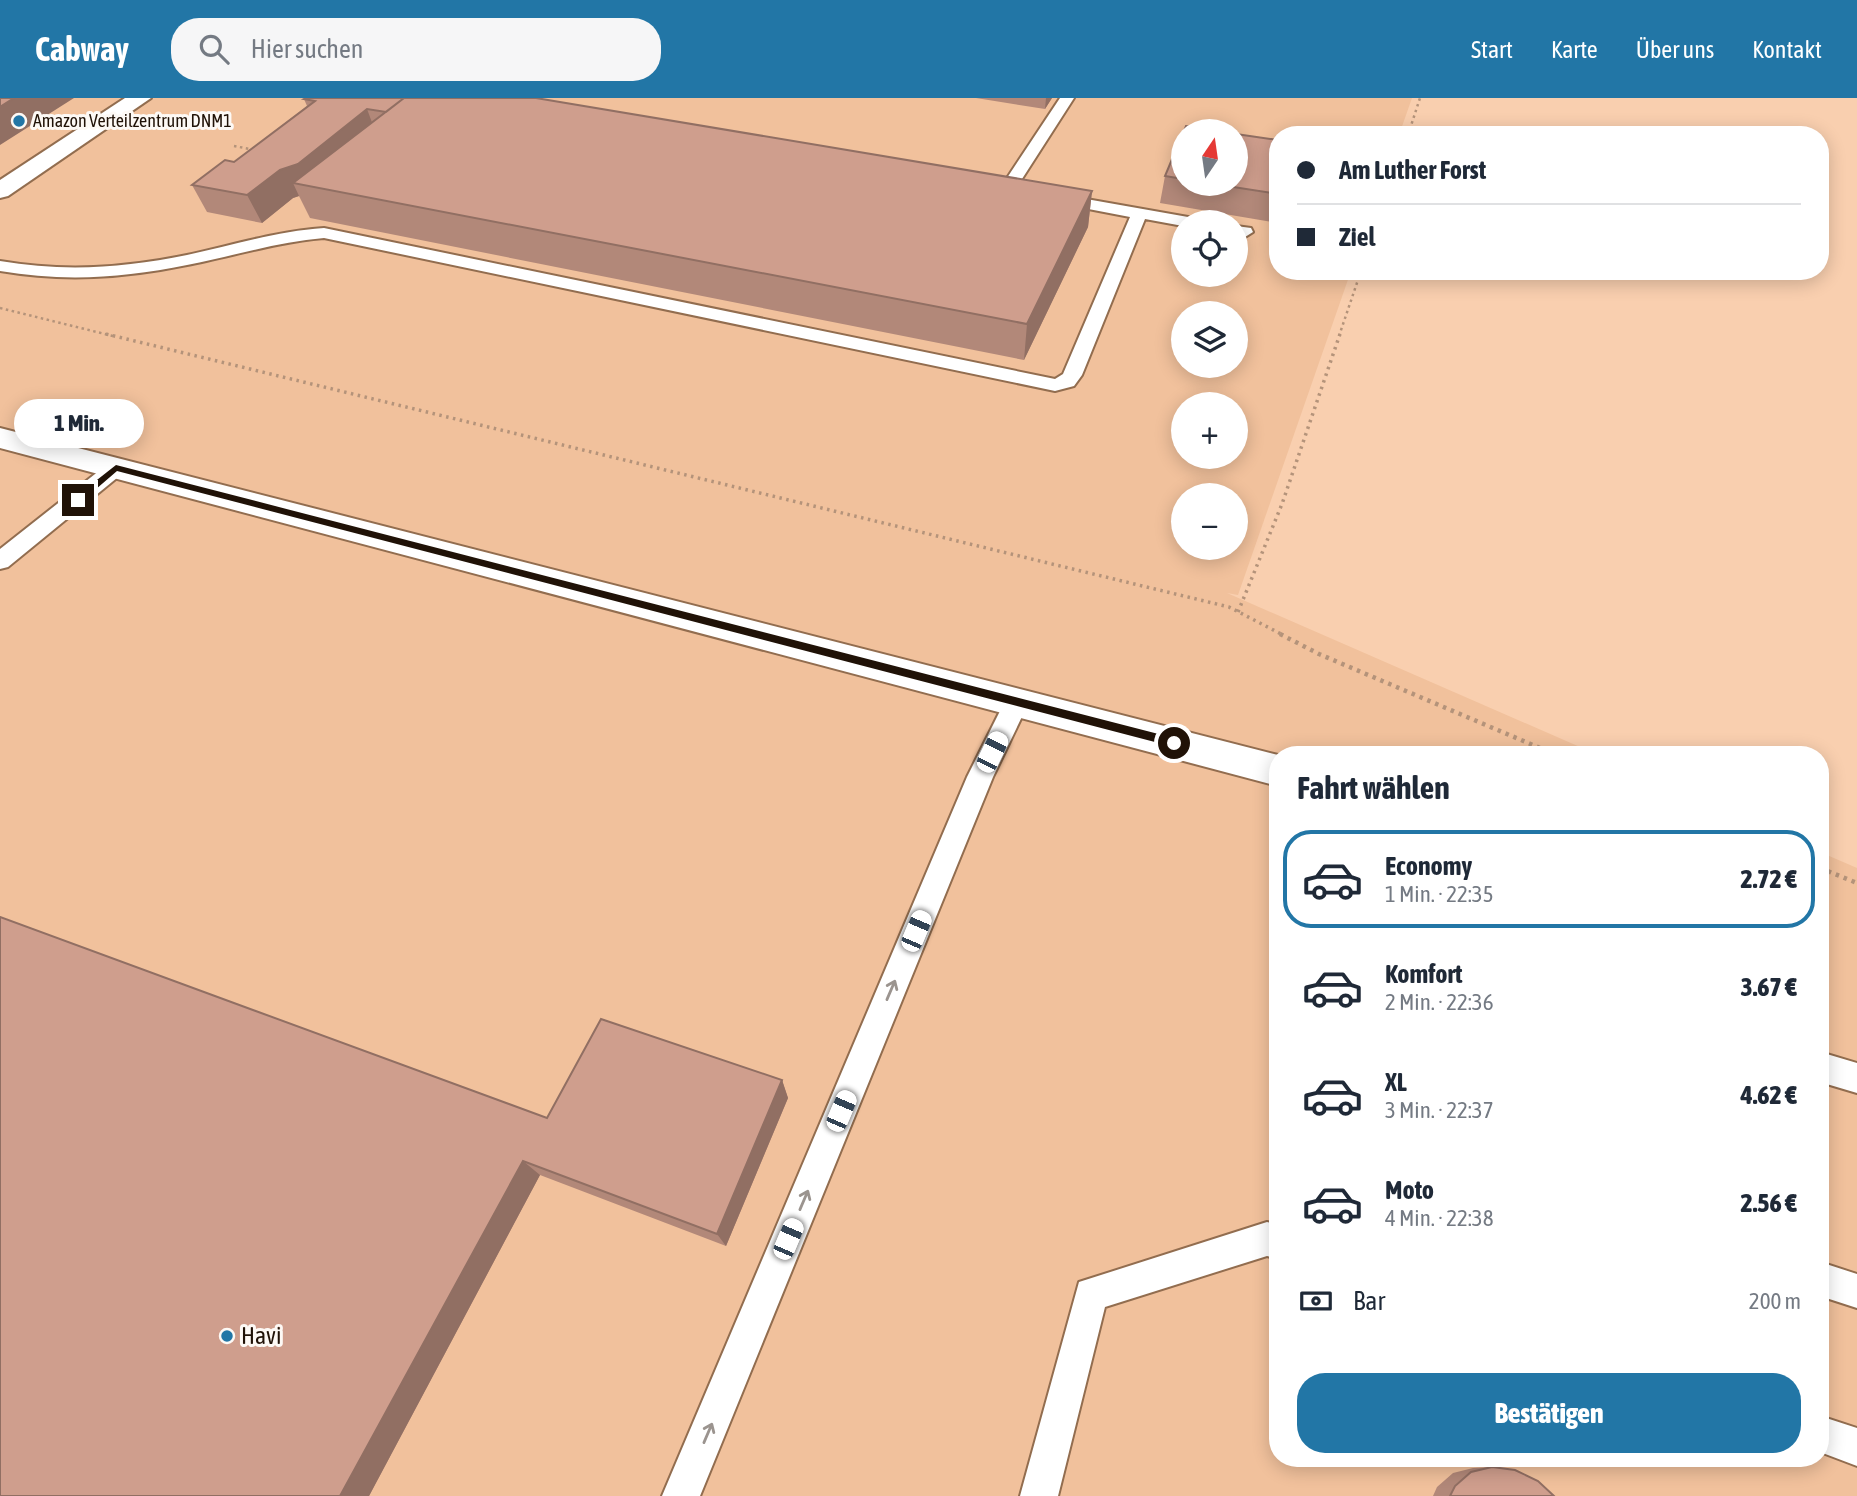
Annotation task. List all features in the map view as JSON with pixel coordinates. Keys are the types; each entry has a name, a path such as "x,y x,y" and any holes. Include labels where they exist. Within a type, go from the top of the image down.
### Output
{"street":[{"path":"0,191 140,98"},
{"path":"0,438 1269,769"}],"lane":[{"path":"1006,190 1067,98"},
{"path":"1046,197 1171,219"},
{"path":"0,266 40,274 100,275 297,235 324,233 1055,385 1067,382 1072,375 1139,214"},
{"path":"1,560 116,468"},
{"path":"681,1496 974,790 1017,702"},
{"path":"1829,1070 1857,1078"},
{"path":"1039,1496 1091,1294 1269,1239"},
{"path":"1829,1282 1857,1291"},
{"path":"1829,1437 1857,1447"}],"path":[{"path":"1411,126 1420,98"},
{"path":"234,146 256,150"},
{"path":"1238,612 1282,504 1358,280"},
{"path":"0,308 1215,604 1238,612 1319,654 1535,746"},
{"path":"1829,872 1857,883"}],"shaded area":[{"path":"0,98 1412,98 1402,126 1269,126 1269,280 1348,280 1238,595 1227,593 1578,746 1269,746 1269,1467 1829,1467 1829,856 1857,868 1857,1496 0,1496"}],"building":[{"path":"0,98 14,98 0,107"},
{"path":"404,98 386,112 367,109 298,164 280,170 247,195 192,185 225,160 234,162 315,101 304,99"},
{"path":"404,98 536,98 1092,191 1027,324 293,183"},
{"path":"1248,136 1269,139 1269,193 1248,189"},
{"path":"1171,162 1171,177 1165,176"},
{"name":"Havi","path":"0,917 547,1118 601,1019 782,1080 717,1234 523,1161 340,1496 0,1496"},
{"path":"1492,1467 1515,1470 1538,1481 1554,1496 1450,1496 1455,1486 1471,1472"}],"place":[{"name":"Amazon Verteilzentrum DNM1","path":"19,121"},
{"name":"Havi","path":"227,1336"}],"route":[{"path":"78,500 116,468 1174,743"}]}
